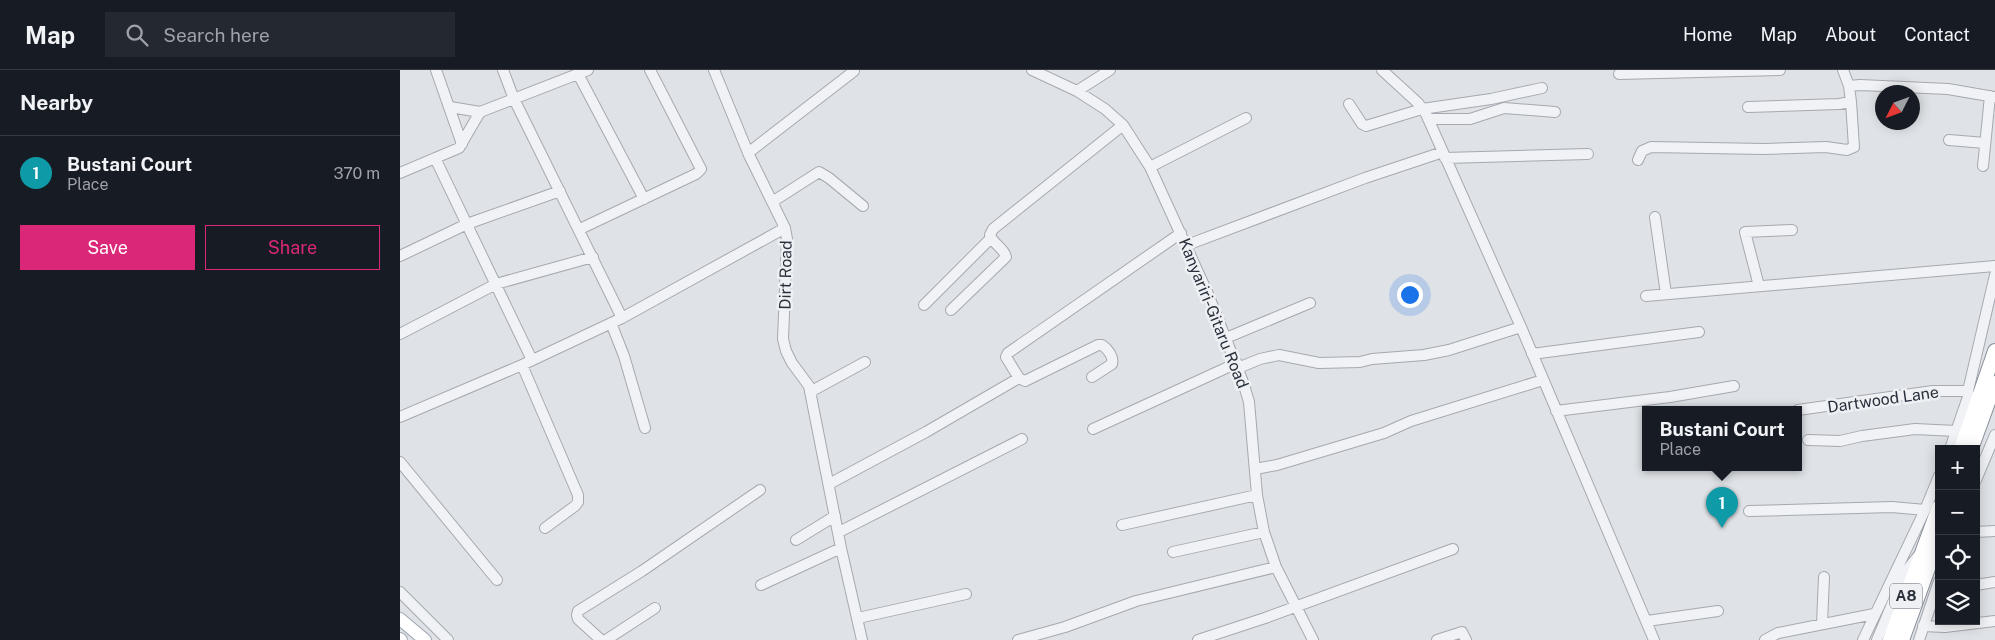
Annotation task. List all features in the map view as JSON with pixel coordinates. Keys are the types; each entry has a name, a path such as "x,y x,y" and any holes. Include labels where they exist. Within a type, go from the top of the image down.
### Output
{"highway":[{"path":"1961,445 1995,351"},
{"path":"1972,445 1995,384"},
{"name":"A8","path":"1890,640 1921,553 1932,508"},
{"name":"A8","path":"1902,640 1935,549"}],"main road":[{"path":"400,619 421,640"},
{"path":"400,619 425,640"}],"street":[{"path":"436,70 462,144"},
{"path":"503,70 514,99 580,229 622,318"},
{"path":"580,229 696,174 701,169 650,70"},
{"name":"Dirt Road","path":"714,70 748,153 785,228 787,239 784,339 786,352 792,364 809,386 841,548 862,640"},
{"name":"Kanyariri-Gitaru Road","path":"1032,70 1077,92 1105,109 1123,125 1150,167 1182,233 1237,366 1249,402 1257,495 1264,532 1276,567 1313,640"},
{"path":"1077,92 1110,70"},
{"path":"1382,70 1422,109 1428,119 1521,327 1654,640"},
{"path":"1619,74 1780,70"},
{"path":"1638,160 1642,151 1651,147 1764,150 1850,149 1854,147 1855,139 1849,86 1843,70"},
{"path":"748,153 854,71"},
{"path":"450,106 480,112 583,72 644,199"},
{"path":"1849,86 1900,86 1948,89 1993,96 1982,166"},
{"path":"1349,104 1362,124 1366,126 1422,109 1491,99 1542,88"},
{"path":"1748,107 1811,106 1851,102"},
{"path":"1428,119 1470,119 1504,108 1555,112"},
{"path":"400,173 456,150 462,144 480,112"},
{"path":"1150,167 1246,118"},
{"path":"924,305 991,238 990,235 999,224 1123,125"},
{"path":"1949,140 1985,143"},
{"path":"1187,245 1365,178 1444,155 1588,154"},
{"path":"435,158 496,284 578,495 578,502 545,528"},
{"path":"772,202 819,172 863,206"},
{"path":"400,256 467,224 560,190"},
{"path":"1655,217 1666,294"},
{"path":"400,417 622,318 785,228"},
{"path":"1759,286 1745,232 1792,230"},
{"path":"1092,377 1112,364 1111,354 1102,345 1098,345 1025,381 1019,378 1006,357 1008,353 1182,233"},
{"path":"951,310 1006,258 1005,254 991,238"},
{"path":"400,334 496,284 593,257"},
{"path":"1646,296 1995,266"},
{"path":"1951,445 1969,394 1968,391 1995,275"},
{"path":"1226,338 1310,303"},
{"path":"611,323 624,356 646,428"},
{"path":"1093,429 1237,366 1278,355 1319,363 1360,362 1372,359 1424,355 1450,350 1521,327"},
{"path":"1532,354 1698,332"},
{"path":"811,395 865,362"},
{"path":"829,484 926,432 1019,378"},
{"path":"1255,470 1384,433 1418,418 1543,380"},
{"path":"1556,411 1734,386"},
{"name":"Dartwood Lane","path":"1802,409 1933,392 1968,391"},
{"path":"1808,440 1840,441 1915,429 1956,431"},
{"path":"1980,471 1995,435"},
{"path":"838,532 1022,439"},
{"path":"400,462 496,580"},
{"path":"601,640 578,618 578,611 650,566 760,490"},
{"path":"1862,640 1906,548 1932,508 1936,490"},
{"path":"1122,525 1257,495"},
{"path":"1749,511 1892,507 1932,508"},
{"path":"796,540 835,516"},
{"path":"1980,532 1995,531"},
{"path":"1173,552 1264,532"},
{"path":"761,585 841,548"},
{"path":"1906,548 1906,571"},
{"path":"1198,640 1295,607 1453,549"},
{"path":"1877,640 1906,571 1921,553"},
{"path":"1018,640 1136,601 1276,567"},
{"path":"1822,624 1824,577"},
{"path":"1980,584 1995,582"},
{"path":"400,592 448,640"},
{"path":"1919,640 1935,592"},
{"path":"858,618 966,594"},
{"path":"606,640 656,608"},
{"path":"1646,621 1718,611"},
{"path":"1765,640 1778,633 1874,614"},
{"path":"1923,626 1945,627 1995,621"},
{"path":"1437,640 1462,632 1466,640"}],"place":[{"name":"Bustani Court","path":"1722,528"}]}
